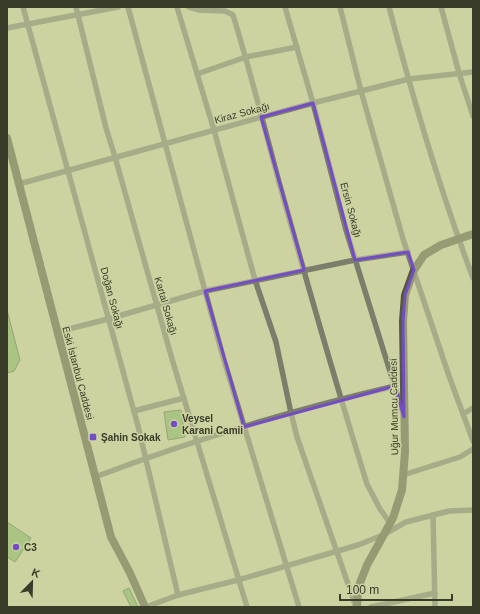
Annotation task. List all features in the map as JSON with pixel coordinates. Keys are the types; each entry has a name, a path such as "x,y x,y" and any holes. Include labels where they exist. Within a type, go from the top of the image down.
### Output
{"main road":[{"name":"Eski İstanbul Caddesi","path":"7,138 9,151 111,537 130,573 145,607"},
{"name":"Uğur Mumcu Caddesi","path":"357,607 358,588 367,564 390,523 402,490 405,452 403,321 405,295 414,270 424,255 441,244 473,234"}],"street":[{"name":"Doğan Sokağı","path":"23,7 134,411 178,595"},
{"name":"Kartal Sokağı","path":"76,7 106,128 184,398 247,607"},
{"path":"7,28 118,7"},
{"path":"128,7 223,357 299,607"},
{"path":"177,7 214,130 255,280 276,342 297,437 357,607"},
{"path":"189,7 199,10 225,11 233,15 246,57 261,117 304,270 367,484 380,509 390,523"},
{"name":"Ersin Sokağı","path":"285,7 313,103 346,230 404,417"},
{"path":"340,7 361,91 408,252 449,376 473,441"},
{"path":"389,7 432,158 458,239 473,278"},
{"path":"441,7 459,73 473,116"},
{"path":"197,74 246,57 297,47"},
{"name":"Kiraz Sokağı","path":"18,184 313,103 409,79 473,72"},
{"path":"57,332 108,320 205,291 355,260 408,252"},
{"path":"95,477 146,458 244,427 341,399 395,386"},
{"path":"134,411 184,398"},
{"path":"463,414 473,408"},
{"path":"403,475 460,457 473,449"},
{"path":"145,607 178,595 238,580 336,551 383,535 406,522 448,511 473,510"},
{"path":"433,515 435,607"},
{"path":"371,607 435,593"}],"highlighted area":[{"path":"313,103 355,260 408,252 414,270 405,295 403,321 404,417 395,386 244,427 205,291 304,270 261,117"}],"building":[{"path":"7,310 20,360 14,371 7,373"},
{"name":"Veysel Karani Camii","path":"181,410 185,437 168,440 164,412"},
{"name":"C3","path":"7,522 31,538 15,562 7,557"},
{"path":"129,588 138,607 131,607 123,591"}],"place":[{"name":"Veysel Karani Camii","path":"174,424"},
{"name":"Şahin Sokak","path":"93,437"},
{"name":"C3","path":"16,547"}]}
